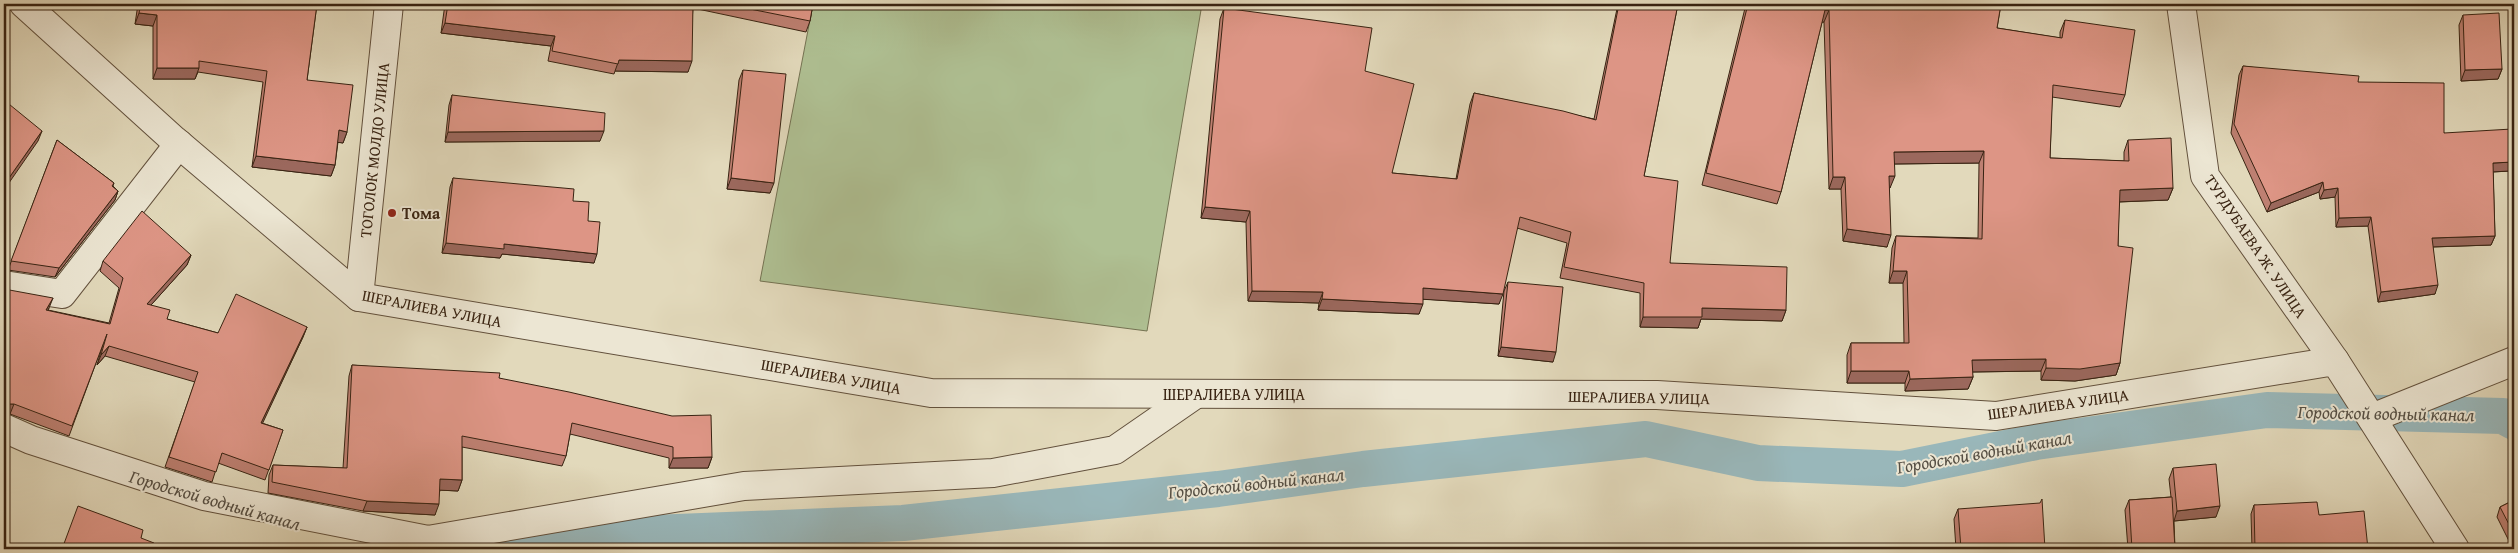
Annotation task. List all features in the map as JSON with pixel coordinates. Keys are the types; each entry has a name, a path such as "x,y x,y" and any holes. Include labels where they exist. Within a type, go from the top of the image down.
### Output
{"street":[{"name":"ШЕРАЛИЕВА УЛИЦА","path":"24,4 179,144 359,297 931,393 1657,395 1996,416 2335,361"},
{"name":"ТОГОЛОК МОЛДО УЛИЦА","path":"359,297 388,4"},
{"name":"ТУРДУБАЕВА Ж. УЛИЦА","path":"2181,4 2204,176 2335,361"},
{"path":"4,285 62,294 179,144"},
{"path":"2372,418 2514,360"},
{"path":"2335,361 2455,549"},
{"path":"4,428 31,440 204,496 428,540 744,486 1002,471 1115,450 1196,394"}],"green space":[{"path":"813,4 1202,4 1147,331 760,281"}],"building":[{"path":"141,4 317,4 307,80 353,85 347,132 339,130 335,165 256,156 267,71 199,61 199,68 157,68 157,15 139,13"},
{"path":"448,4 693,4 692,61 619,60 618,64 552,51 555,36 445,23"},
{"path":"725,4 813,4 810,21"},
{"path":"1619,4 1678,4 1644,176 1678,181 1670,263 1787,267 1786,310 1702,308 1702,317 1643,317 1644,283 1564,267 1571,232 1520,217 1503,294 1423,288 1423,304 1322,299 1323,292 1252,291 1250,211 1205,207 1224,8 1372,28 1365,71 1414,84 1392,173 1457,179 1474,93 1563,111 1596,120"},
{"path":"1748,4 2001,4 1997,28 2062,38 2065,20 2135,30 2125,95 2053,85 2050,158 2129,161 2128,140 2171,138 2173,188 2120,190 2118,246 2133,248 2120,363 2080,369 2046,368 2046,359 1972,360 1973,377 1910,379 1909,371 1851,371 1851,343 1909,343 1907,271 1893,271 1896,236 1982,239 1984,151 1894,152 1895,176 1889,176 1891,235 1847,229 1845,177 1833,177 1829,10 1825,10 1781,192 1706,173"},
{"path":"2499,13 2502,69 2465,70 2463,15"},
{"path":"2243,66 2359,76 2358,82 2444,83 2444,133 2512,129 2513,162 2493,163 2495,236 2432,238 2438,285 2381,292 2371,217 2339,218 2338,188 2324,190 2323,182 2271,203 2234,124"},
{"path":"743,70 786,74 774,183 731,178"},
{"path":"452,95 605,113 604,131 448,132"},
{"path":"4,100 42,131 4,185"},
{"path":"57,140 114,183 112,186 118,191 59,268 11,261"},
{"path":"453,178 574,189 573,201 589,202 588,221 600,222 597,254 504,244 504,249 446,243"},
{"path":"142,211 191,255 147,304 170,310 167,319 218,333 236,294 307,327 261,423 283,430 269,470 222,453 216,472 169,457 198,372 109,346 101,355 107,334 72,426 14,404 4,404 4,289 53,298 46,310 110,324 123,278 103,261"},
{"path":"1508,282 1563,287 1556,352 1501,347"},
{"path":"352,365 500,373 499,378 672,416 711,415 712,457 673,458 673,447 572,423 566,456 462,436 462,480 440,479 439,504 367,501 272,482 273,465 347,468"},
{"path":"2216,464 2220,506 2177,511 2173,468"},
{"path":"2172,497 2175,549 2132,549 2129,500"},
{"path":"2042,499 2045,549 2014,549 2015,546 1961,549 1958,509 2040,503"},
{"path":"2514,500 2514,534 2500,507"},
{"path":"2317,502 2319,515 2364,511 2368,549 2255,549 2254,505"},
{"path":"78,506 143,530 141,538 154,543 153,549 62,549"}],"waterway":[{"name":"Городской водный канал","path":"478,540 903,523 1218,489 1363,469 1646,439 1758,463 1902,469 2036,442 2267,410 2503,416 2514,422"}],"place":[{"name":"Тома","path":"392,213"}]}
